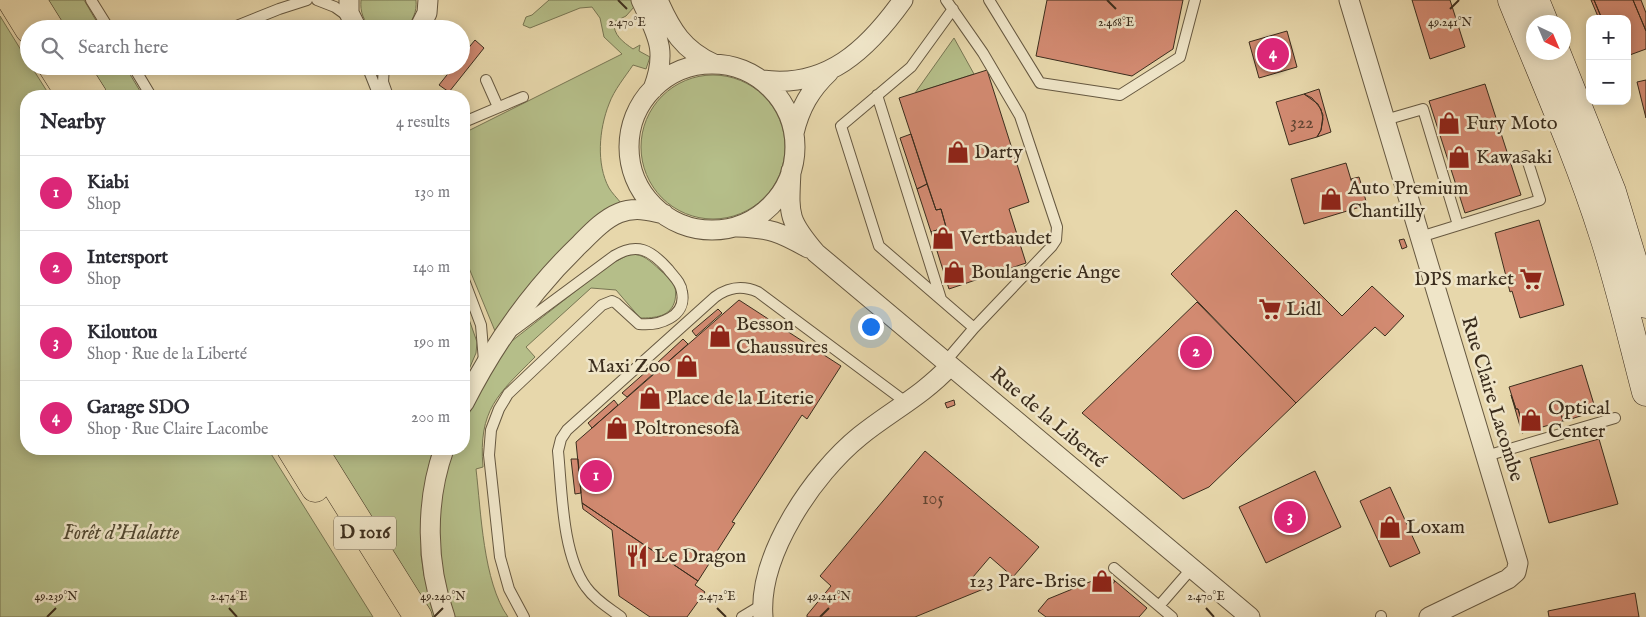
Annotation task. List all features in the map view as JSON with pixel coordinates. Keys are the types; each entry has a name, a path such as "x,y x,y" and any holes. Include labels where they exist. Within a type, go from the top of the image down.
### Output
{"highway":[{"path":"11,0 23,20"},
{"path":"32,0 44,20"},
{"path":"57,75 66,90"},
{"path":"79,75 88,90"},
{"name":"D 1016","path":"295,455 395,617"},
{"name":"D 1016","path":"317,455 418,617"}],"street":[{"path":"424,20 427,13 428,0"},
{"path":"642,0 657,34 661,49 660,68 653,89"},
{"path":"658,0 679,39 693,51 714,64"},
{"path":"762,80 797,81 816,76 833,68 856,53 871,40 903,0"},
{"name":"Rue Claire Lacombe","path":"1349,0 1517,558 1518,568 1513,576 1429,617"},
{"path":"1512,0 1598,219 1618,282 1646,392"},
{"path":"1535,0 1541,15"},
{"path":"1559,60 1612,192 1646,304"},
{"path":"714,64 740,68 762,80 776,93 789,115 794,133 795,152 791,171 784,189 772,204 757,216 734,226 716,229 697,228 680,223 664,214 649,200 638,184 630,154 630,134 636,116 653,89 678,71 714,64"},
{"path":"794,133 799,113 806,99 816,85 833,68"},
{"name":"Rue de la Liberté","path":"791,171 789,199 792,218 798,232 816,253 1250,617"},
{"path":"470,392 498,342 522,308 554,271 605,221 614,215 631,210 648,210 664,214"},
{"name":"Rue de la Liberté","path":"734,226 762,228 778,232 816,253"},
{"path":"763,611 767,580 775,554 804,498 825,470 844,450 868,430 932,385 948,364"},
{"path":"442,455 433,490 430,536 435,578 445,617"}],"lane":[{"path":"91,0 103,20"},
{"path":"252,20 307,0"},
{"path":"317,0 335,7 353,20"},
{"path":"946,0 990,64 1020,116 1057,227 1056,240 1052,246 974,328 948,364"},
{"path":"989,0 1040,83 1120,96 1180,57 1195,0"},
{"path":"953,10 911,67 842,126 879,246 974,328"},
{"path":"139,75 148,90"},
{"path":"371,75 377,90"},
{"path":"382,75 386,90"},
{"path":"486,80 498,107"},
{"path":"877,95 941,300"},
{"path":"470,117 523,97"},
{"path":"1385,120 1422,109 1458,225"},
{"path":"1420,237 1540,200 1526,156"},
{"path":"498,342 614,256 626,250 646,250 659,258 677,280 682,291 681,304 673,316 656,324 639,324 612,301 602,305 516,386 502,402 489,438 489,455 500,552 509,589 524,617"},
{"path":"621,617 591,594 572,560 568,542 558,451 561,439 567,430 715,297 728,289 752,289 758,292 907,403"},
{"path":"470,296 481,325 484,365"},
{"path":"1486,456 1615,418"},
{"path":"1114,568 1172,617"},
{"path":"1159,606 1192,568"},
{"path":"742,617 763,611"}],"green space":[{"path":"45,0 84,0 96,20 57,20"},
{"path":"361,0 416,0 416,8 412,20 365,20 361,8"},
{"path":"549,0 632,0 634,7 626,16 614,22 615,31 626,44 633,49 640,45 639,51 650,57 646,69 633,65 623,79 611,99 603,124 600,146 602,168 609,188 621,203 553,259 525,290 495,331 470,271 470,130 622,54 604,37 600,18 592,7 580,8 530,28 523,25 526,17 532,15"},
{"name":"Forêt d'Halatte","path":"0,16 20,48 20,75 37,75 46,90 20,90 20,455 272,455 373,617 0,617"},
{"path":"954,38 974,74 915,93"},
{"path":"92,75 130,75 139,90 101,90"},
{"path":"713,75 741,80 764,96 780,119 785,147 780,175 764,198 741,214 713,219 685,214 662,198 646,175 641,147 646,119 662,96 685,80"},
{"path":"630,254 639,255 646,259 673,282 676,294 673,306 662,315 640,318 616,290 591,288 526,347 535,357 493,404 484,431 482,447 483,467 476,469 484,546 488,566 493,585 508,617 454,617 442,575 439,519 442,487 451,455 470,455 470,412 486,379 508,344 609,265"},
{"path":"470,322 477,342 476,353 470,367"},
{"path":"328,455 432,455 423,500 421,555 424,575 437,617 429,617"}],"building":[{"path":"1047,0 1183,0 1173,49 1132,76 1036,56"},
{"path":"1412,0 1450,0 1465,47 1430,59"},
{"path":"1591,0 1594,0 1600,15 1597,15"},
{"path":"1594,0 1633,0 1646,31 1646,49 1631,55 1631,15 1600,15"},
{"path":"1633,0 1641,0 1646,13 1646,31"},
{"path":"1287,31 1297,67 1259,78 1249,42"},
{"path":"475,40 484,48 470,66 470,46"},
{"path":"987,70 1029,202 1009,209 1026,263 949,289 931,232 946,227 941,209 936,210 899,98"},
{"path":"447,75 463,75 451,90 446,90 439,85"},
{"path":"1646,80 1646,118 1637,82"},
{"path":"1485,84 1521,195 1465,213 1429,101"},
{"path":"1319,89 1331,132 1317,137 1321,130 1323,115 1318,104 1304,94"},
{"path":"1304,94 1312,98 1321,109 1323,119 1321,130 1317,137 1289,145 1276,102"},
{"path":"911,134 927,184 917,189 900,138"},
{"name":"Auto Premium Chantilly","path":"1346,163 1355,193 1363,190 1367,205 1304,224 1291,179"},
{"path":"1359,177 1363,190 1355,193 1351,179"},
{"path":"927,184 936,210 941,209 946,227 931,232 917,189"},
{"name":"Lidl","path":"1236,210 1342,316 1372,286 1404,316 1385,336 1375,327 1296,403 1171,274"},
{"name":"DPS market","path":"1539,220 1564,305 1520,318 1512,291 1510,292 1495,233"},
{"path":"1404,239 1407,247 1402,249 1399,240"},
{"path":"739,300 841,366 807,419 802,415 732,522 735,523 698,581 582,503 576,442"},
{"path":"1197,302 1296,403 1209,487 1183,499 1082,413"},
{"path":"718,309 722,313 696,336 692,331"},
{"path":"683,339 688,344 662,367 657,363"},
{"path":"1582,365 1596,411 1571,419 1569,411 1561,414 1563,421 1532,430 1531,427 1524,429 1509,387"},
{"path":"648,370 653,374 627,397 622,393"},
{"path":"1511,395 1516,409 1518,409 1524,429 1531,427 1532,430 1522,433"},
{"path":"614,400 618,405 592,428 588,423"},
{"path":"954,400 955,405 947,408 945,403"},
{"path":"1569,411 1571,419 1563,421 1561,414"},
{"path":"1599,439 1618,504 1549,523 1530,458"},
{"path":"925,451 1039,547 1013,577 990,557 973,577 986,588 915,617 807,617 831,586 820,576"},
{"path":"571,459 578,459 581,493 575,494"},
{"path":"1315,471 1341,527 1266,563 1239,507"},
{"name":"Loxam","path":"1390,487 1420,553 1390,567 1360,501"},
{"name":"Le Dragon","path":"582,503 698,581 695,585 705,592 687,617 650,617 619,596 612,530 583,509"},
{"path":"1107,575 1115,581 1106,592 1092,581"},
{"path":"1092,581 1106,592 1115,581 1147,608 1139,617 1046,617 1038,611 1048,599"},
{"path":"1635,593 1639,617 1549,617 1548,611"}],"place":[{"name":"Garage SDO","path":"1273,54"},
{"name":"Fury Moto","path":"1449,123"},
{"name":"Darty","path":"958,152"},
{"name":"Kawasaki","path":"1459,157"},
{"name":"Auto Premium Chantilly","path":"1331,199"},
{"name":"Vertbaudet","path":"943,238"},
{"name":"Boulangerie Ange","path":"954,272"},
{"name":"DPS market","path":"1531,279"},
{"name":"Lidl","path":"1270,309"},
{"name":"Besson Chaussures","path":"720,336"},
{"name":"Intersport","path":"1196,352"},
{"name":"Maxi Zoo","path":"687,366"},
{"name":"Place de la Literie","path":"650,398"},
{"name":"Optical Center","path":"1531,420"},
{"name":"Poltronesofà","path":"617,428"},
{"name":"Kiabi","path":"596,476"},
{"name":"Kiloutou","path":"1290,517"},
{"name":"Loxam","path":"1390,527"},
{"name":"Le Dragon","path":"637,556"},
{"name":"123 Pare-Brise","path":"1102,581"}]}
